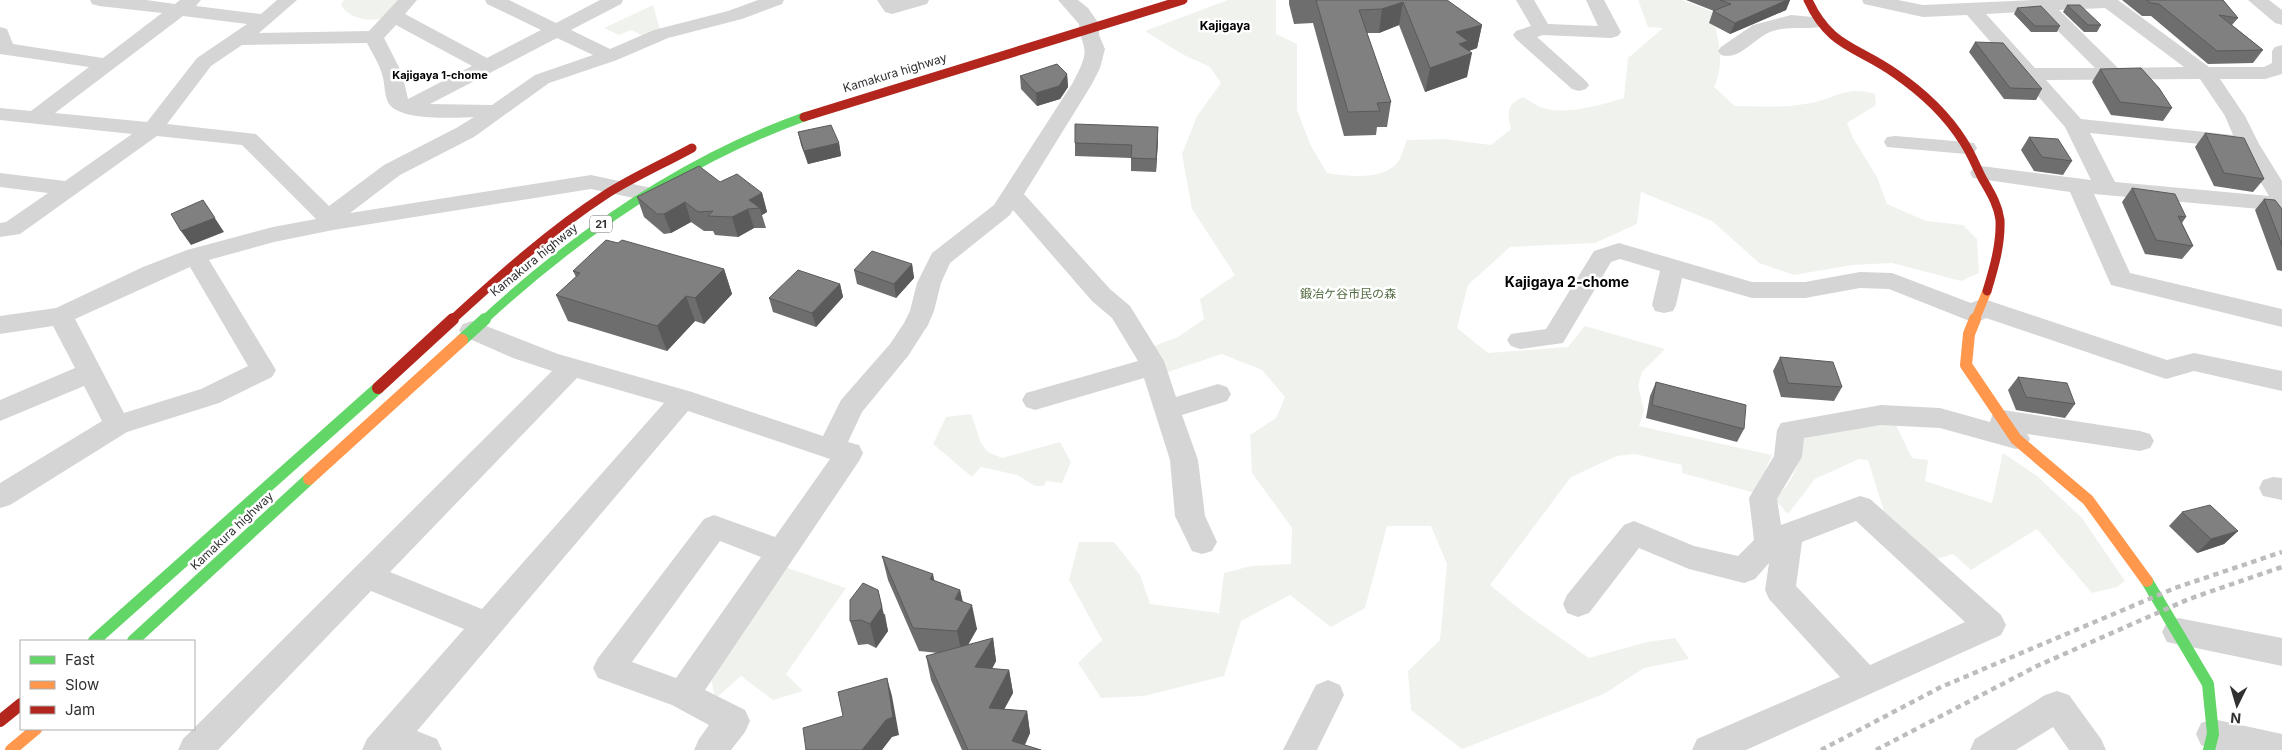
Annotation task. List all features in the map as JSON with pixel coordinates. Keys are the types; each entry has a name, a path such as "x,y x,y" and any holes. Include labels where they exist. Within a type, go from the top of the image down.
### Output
{"main road":[{"name":"Kamakura highway","path":"134,640 472,330 538,272 602,223 648,194 697,165 769,128 1086,20 1183,0"},
{"path":"1808,0 1817,22 1840,42 1886,67 1924,98 1957,132 1981,173 1998,208 2000,230 1991,276 1964,352 1966,365 2010,430 2088,500 2146,578 2208,684 2211,742"},
{"name":"Kamakura highway","path":"95,640 511,269 580,212 618,187 705,141"},
{"path":"0,721 20,705"},
{"path":"11,750 35,730"}],"street":[{"path":"98,0 186,5 265,20"},
{"path":"0,230 12,229 153,129 204,62 265,20 288,0"},
{"path":"237,39 374,37 408,0"},
{"path":"494,0 610,56"},
{"path":"407,108 614,0"},
{"path":"333,223 335,213 392,170 466,132 542,79 610,56 661,34 735,15 775,0"},
{"path":"886,0 892,8 920,0"},
{"path":"831,448 850,407 899,350 915,325 940,259 1002,210 1013,196 1090,68 1095,49 1089,35 1086,20 1074,5 1067,0"},
{"path":"1525,0 1542,29"},
{"path":"1579,85 1523,35 1542,29 1611,32 1595,0"},
{"path":"1871,0 1922,11 2044,6 2107,1 2207,75 2235,116 2248,144 2282,200"},
{"path":"2257,0 2282,19"},
{"path":"35,118 186,5"},
{"path":"2044,6 2114,75"},
{"path":"1971,8 2075,125 2107,189"},
{"path":"394,16 487,66"},
{"path":"1728,51 1760,29 1791,21 1817,22"},
{"path":"374,37 392,73 398,102 407,108 434,111 495,111"},
{"path":"2,45 106,64"},
{"path":"2028,74 2207,75 2264,73 2278,69 2282,63 2282,51"},
{"path":"0,114 248,139 333,223"},
{"path":"2075,125 2248,144"},
{"path":"1895,142 1966,148"},
{"path":"1981,173 2107,189 2282,204"},
{"path":"0,180 68,188"},
{"path":"0,325 62,316 152,273 194,256 273,235 333,223 591,182 648,194"},
{"path":"2079,186 2120,279 2282,318"},
{"path":"1013,196 1101,294 1121,312 1151,360 1151,367 1184,460 1190,516 1202,542"},
{"path":"1520,340 1554,337 1602,257 1619,251 1752,290 1805,290 1860,280 1892,281 1978,311 2166,370 2194,362 2282,381"},
{"path":"0,497 117,425 210,396 263,370 194,256"},
{"path":"1664,305 1673,266"},
{"path":"62,316 117,425"},
{"path":"472,330 488,338 572,366 683,399 849,453 683,696"},
{"path":"194,750 572,366"},
{"path":"1036,400 1151,367"},
{"path":"0,411 90,372"},
{"path":"1166,410 1218,394"},
{"path":"385,743 486,624 683,399"},
{"path":"1578,604 1634,533 1689,557 1744,570 1769,543 1762,498 1788,458 1791,430 1881,416 1940,418 2010,430 2140,441"},
{"path":"1709,750 1865,682 1990,625 1860,507 1788,536 1780,590 1865,682"},
{"path":"711,750 733,721 683,696 609,668 714,527 782,552"},
{"path":"366,576 486,624"},
{"path":"2178,632 2282,652"},
{"path":"1300,750 1328,695"},
{"path":"1987,750 2057,706 2089,750"},
{"path":"2211,742 2282,750"},
{"path":"385,743 425,750"}],"green space":[{"path":"344,0 408,0 386,17 374,20 361,18 349,13 341,4"},
{"name":"鍛冶ケ谷市民の森","path":"1228,0 1276,0 1276,34 1297,44 1297,110 1311,146 1327,173 1364,176 1374,175 1391,168 1398,162 1407,140 1445,139 1491,145 1511,129 1509,110 1513,103 1523,97 1540,107 1560,110 1594,106 1624,98 1628,58 1663,28 1648,27 1638,0 1682,0 1713,12 1720,59 1718,77 1714,87 1735,106 1796,105 1855,91 1875,94 1876,105 1847,123 1853,138 1877,177 1887,204 1926,221 1963,225 1977,239 1979,273 1961,281 1892,263 1852,265 1794,275 1759,263 1712,221 1641,192 1637,224 1595,243 1510,247 1468,285 1457,328 1488,353 1568,347 1585,326 1665,349 1642,372 1638,386 1644,410 1639,426 1772,455 1755,493 1682,473 1682,465 1635,454 1617,456 1571,477 1490,585 1522,611 1589,658 1647,642 1675,638 1689,659 1644,668 1604,694 1462,749 1411,710 1408,671 1440,640 1447,564 1431,526 1387,526 1365,608 1331,627 1290,595 1241,621 1224,676 1144,696 1101,698 1078,663 1102,640 1069,580 1079,542 1114,542 1140,575 1150,604 1219,613 1224,573 1251,566 1291,564 1292,528 1252,473 1250,435 1276,418 1285,397 1262,370 1222,354 1165,373 1154,346 1178,337 1204,319 1200,299 1235,275 1192,209 1182,154 1197,116 1221,83 1210,67 1182,54 1145,31"},
{"path":"653,5 660,30 643,36 631,30 619,35 604,28"},
{"path":"971,414 981,443 988,452 1002,458 1060,442 1071,462 1062,483 1046,481 1044,486 1035,486 1017,475 981,467 972,477 933,444 946,417"},
{"path":"1895,423 1912,458 1928,460 1925,481 1992,503 2003,453 2037,476 2082,518 2125,581 2117,587 2092,593 2037,529 1971,570 1953,554 1937,559 1887,521 1868,460 1859,459 1815,479 1788,514 1775,500 1795,471 1800,456 1802,438 1821,432"},
{"path":"785,567 846,588 786,674 803,691 773,700 741,676 715,699 711,677"}],"building":[{"path":"1316,0 1447,0 1482,25 1456,32 1468,41 1459,44 1472,53 1430,68 1403,2 1382,9 1359,10 1391,102 1377,103 1380,111 1348,112"},
{"path":"1720,0 1787,0 1735,23 1713,11 1731,4"},
{"path":"2146,0 2223,0 2238,18 2219,15 2263,50 2217,51 2159,4"},
{"path":"2067,5 2080,5 2101,25 2088,25"},
{"path":"2041,6 2060,26 2035,26 2017,8"},
{"path":"1975,42 2003,43 2042,89 2010,88"},
{"path":"1057,64 1067,74 1059,86 1036,93 1020,76"},
{"path":"2141,68 2159,88 2172,108 2120,102 2100,69"},
{"path":"1075,124 1158,127 1156,159 1131,158 1132,145 1075,143"},
{"path":"831,125 839,143 804,151 798,132"},
{"path":"2205,133 2244,138 2264,179 2224,173"},
{"path":"2029,137 2058,139 2072,161 2042,157"},
{"path":"699,166 720,182 737,174 762,193 749,200 760,208 748,209 732,217 708,216 713,211 698,212 685,202 664,214 657,214 637,197"},
{"path":"2132,188 2175,194 2186,217 2178,216 2193,246 2156,240"},
{"path":"2264,199 2275,200 2282,209 2282,245"},
{"path":"203,200 215,218 181,231 171,214"},
{"path":"606,240 618,243 622,240 724,269 695,298 686,296 657,326 556,295 580,273 573,271"},
{"path":"872,251 912,264 894,284 854,270"},
{"path":"798,270 840,284 812,313 769,298"},
{"path":"1780,357 1833,362 1842,387 1788,383"},
{"path":"2018,377 2067,383 2075,404 2026,397"},
{"path":"1656,382 1746,405 1744,429 1652,405"},
{"path":"2210,505 2238,531 2211,539 2182,512"},
{"path":"882,556 933,574 930,579 960,590 955,599 972,605 957,631 913,628"},
{"path":"863,583 878,590 882,607 870,624 861,620 850,621 850,600"},
{"path":"993,638 975,667 1009,670 989,708 1027,711 1012,741 1041,750 968,750 926,656"},
{"path":"887,678 893,717 886,720 862,750 806,750 803,728 843,716 838,692"}],"railway":[{"path":"1821,750 1941,687 2175,588 2282,552"},
{"path":"1876,750 2037,666 2189,599 2282,567"}],"traffic: fast":[{"path":"462,340 529,280 598,226 631,204 665,182 734,145 769,129 804,117"},
{"path":"95,640 378,388"},
{"path":"134,640 309,479"},
{"path":"2147,581 2208,684 2213,734 2209,750"}],"traffic: slow":[{"path":"1987,291 1969,334 1966,349 1966,365 2016,439 2088,500 2147,581"},
{"path":"309,479 462,340"},
{"path":"11,750 35,730"}],"traffic: jam":[{"path":"804,117 1183,0"},
{"path":"1808,0 1815,15 1831,35 1840,42 1886,67 1907,82 1936,108 1964,143 1996,202 2000,219 1998,250 1987,291"},
{"path":"378,388 488,287 575,216 616,188 692,148"},
{"path":"0,721 20,705"}],"district":[{"name":"Kajigaya","path":"1225,26"},
{"name":"Kajigaya 1-chome","path":"440,75"},
{"name":"Kajigaya 2-chome","path":"1567,282"}]}
